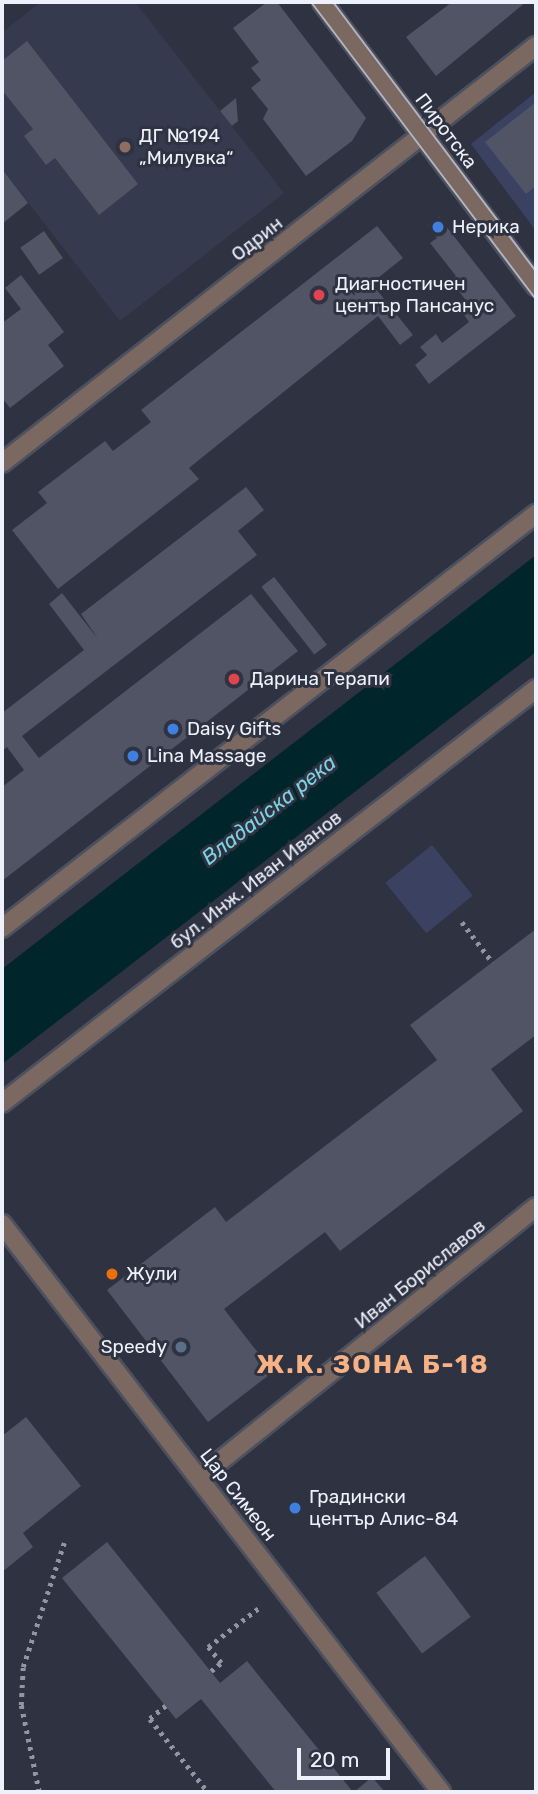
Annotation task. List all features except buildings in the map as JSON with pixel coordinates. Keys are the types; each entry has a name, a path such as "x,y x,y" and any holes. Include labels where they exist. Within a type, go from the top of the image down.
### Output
{"street":[{"name":"Пиротска","path":"322,2 536,286"},
{"name":"Одрин","path":"2,463 536,46"},
{"path":"2,928 536,514"},
{"name":"бул. Инж. Иван Иванов","path":"2,1103 536,689"},
{"name":"Иван Бориславов","path":"199,1478 536,1207"},
{"name":"Цар Симеон","path":"2,1224 442,1792"}],"path":[{"path":"462,922 492,963"},
{"path":"39,1792 21,1705 23,1667 64,1544"},
{"path":"211,1671 221,1663 208,1647 260,1607"},
{"path":"166,1706 150,1719 208,1792"}],"shaded area":[{"name":"ДГ №194 „Милувка“","path":"41,2 135,2 284,193 120,321 2,169 2,32"},
{"path":"536,92 536,231 471,144"},
{"path":"432,845 473,896 426,933 385,883"}],"water":[{"name":"Владайска река","path":"536,555 536,652 2,1064 2,969"}],"tram line":[{"path":"311,2 536,300"},
{"path":"333,2 536,271"}],"place":[{"name":"ДГ №194 „Милувка“","path":"125,147"},
{"name":"Нерика","path":"438,227"},
{"name":"Диагностичен център Пансанус","path":"319,295"},
{"name":"Дарина Терапи","path":"234,679"},
{"name":"Daisy Gifts","path":"173,729"},
{"name":"Lina Massage","path":"133,756"},
{"name":"Жули","path":"112,1274"},
{"name":"Speedy","path":"181,1347"},
{"name":"Градински център Алис-84","path":"295,1508"}],"district":[{"name":"Ж.К. ЗОНА Б-18","path":"373,1365"}]}
